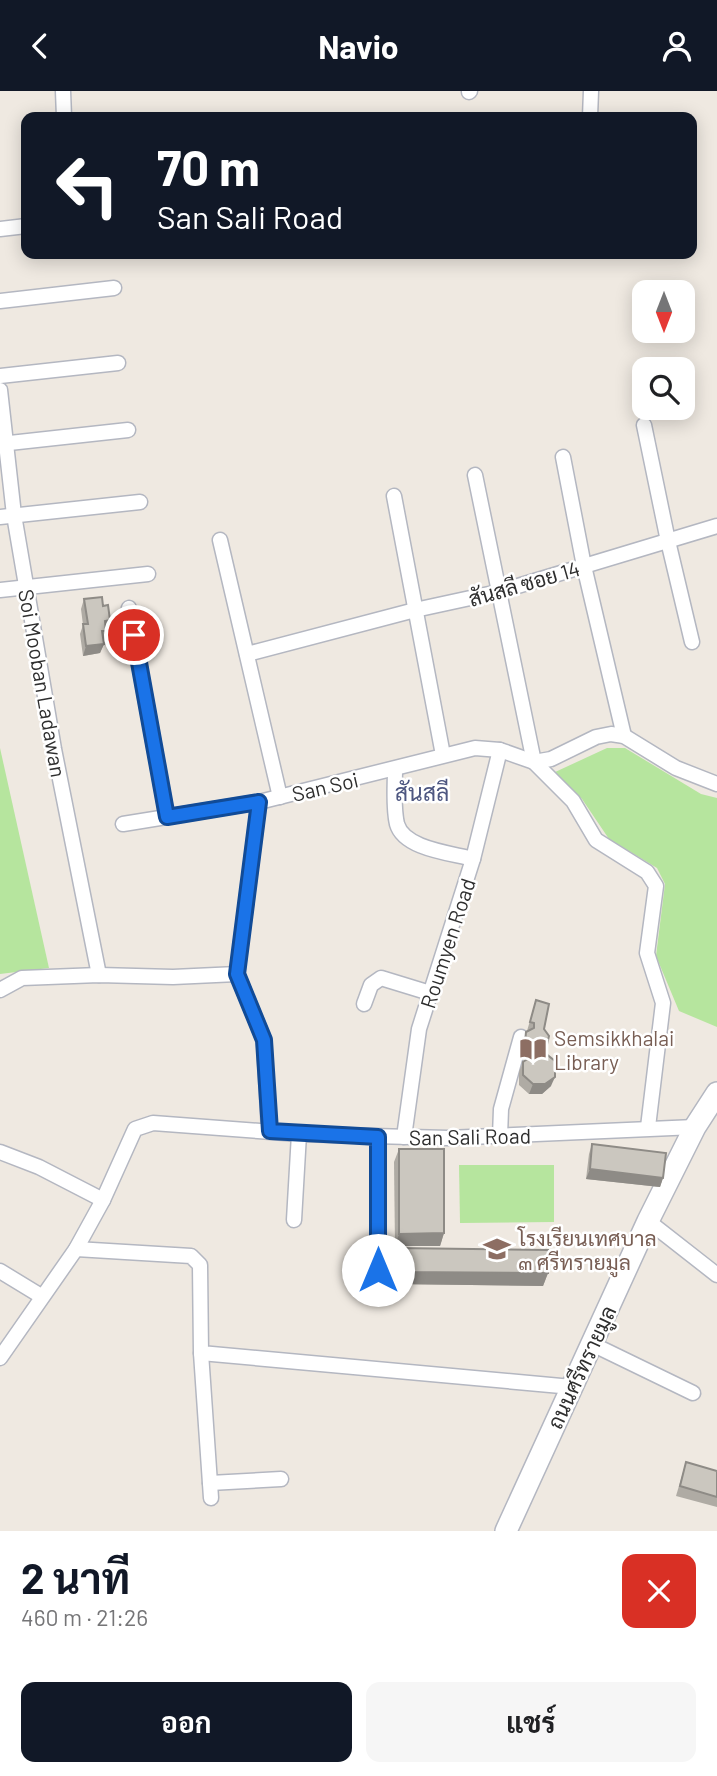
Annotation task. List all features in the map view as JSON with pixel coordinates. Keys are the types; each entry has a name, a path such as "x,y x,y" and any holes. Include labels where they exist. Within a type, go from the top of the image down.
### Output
{"street":[{"path":"63,91 64,112"},
{"path":"590,112 591,91"},
{"path":"0,229 21,227"},
{"path":"0,301 114,288"},
{"path":"0,376 118,363"},
{"name":"Soi Mooban Ladawan","path":"0,390 7,516 27,589 54,749 99,975"},
{"path":"644,425 667,541 692,642"},
{"path":"3,444 128,430"},
{"path":"564,457 584,566 624,736"},
{"path":"475,475 534,762 573,801 596,840 648,872 656,886 648,953 663,1003 649,1127"},
{"path":"394,496 443,755"},
{"path":"7,516 140,502"},
{"name":"สันสลี ซอย 14","path":"247,654 325,632 498,592 717,526"},
{"path":"220,540 280,797"},
{"path":"0,590 148,574"},
{"path":"130,608 167,817"},
{"path":"534,762 551,759 596,737 611,734 624,736 676,768 717,784"},
{"name":"San Soi","path":"123,824 259,802 475,748 500,750 534,762"},
{"name":"Roumyen Road","path":"404,1137 419,1029 473,859 500,750"},
{"path":"395,769 396,817 403,836 415,844 473,859"},
{"path":"259,802 237,974 264,1040 270,1131"},
{"path":"0,990 22,978 237,974"},
{"path":"364,1005 373,982 381,978 430,993"},
{"path":"500,1136 501,1109 521,1037"},
{"name":"ถนนศรีทรายมูล","path":"506,1531 648,1221 695,1127 717,1093"},
{"name":"San Sali Road","path":"0,1358 76,1249 103,1200 135,1129 153,1123 378,1137 500,1136 649,1127 695,1127"},
{"path":"294,1220 299,1133"},
{"path":"378,1137 378,1270"},
{"path":"0,1151 39,1167 103,1200"},
{"path":"648,1221 717,1275"},
{"path":"76,1249 191,1256 200,1265 201,1353 211,1498"},
{"path":"0,1271 41,1296"},
{"path":"592,1344 693,1393"},
{"path":"201,1353 572,1387"},
{"path":"210,1483 281,1479"}],"green space":[{"path":"0,748 49,968 0,974"},
{"path":"607,748 625,748 701,794 717,798 717,1027 679,1011 656,956 665,884 657,868 609,839 582,799 553,773"},
{"path":"459,1165 554,1165 554,1222 460,1223"}],"building":[{"path":"102,597 103,606 108,605 110,620 105,621 106,631 102,631 104,644 86,646 83,624 88,624 84,599"},
{"name":"Semsikkhalai Library","path":"536,1000 549,1004 544,1029 549,1036 545,1053 555,1061 555,1077 545,1084 533,1084 523,1075 523,1062 533,1055 525,1043 526,1032 534,1028 534,1023 530,1022"},
{"path":"592,1144 666,1153 663,1178 590,1169"},
{"path":"399,1149 444,1149 444,1233 399,1234"},
{"path":"397,1248 548,1250 548,1273 396,1272"},
{"path":"686,1462 717,1471 717,1497 680,1486"}],"place":[{"name":"Semsikkhalai Library","path":"533,1049"},
{"name":"โรงเรียนเทศบาล ๓ ศรีทรายมูล","path":"497,1249"}],"district":[{"name":"สันสลี","path":"422,792"}],"route":[{"path":"134,635 167,817 259,802 237,974 264,1040 270,1131 378,1137 378,1270"}]}
